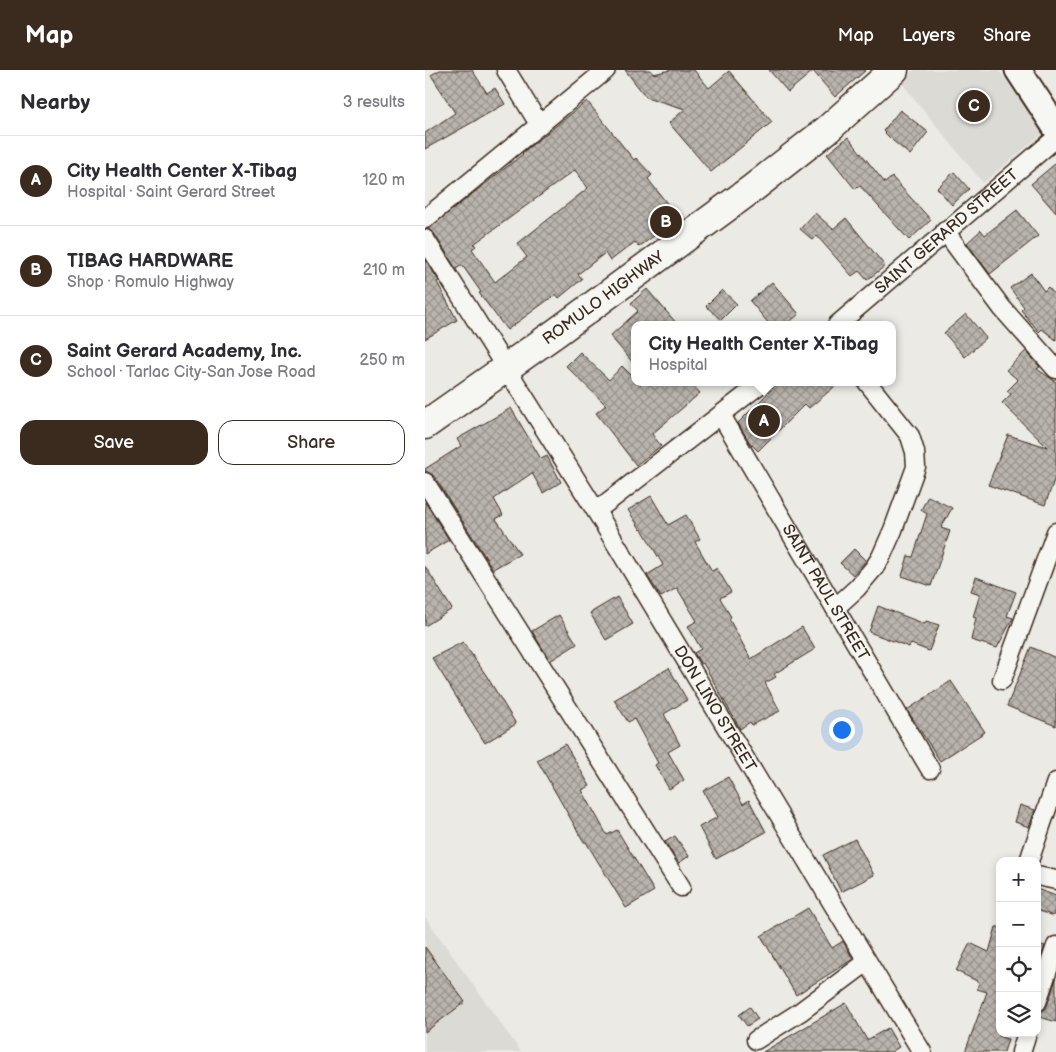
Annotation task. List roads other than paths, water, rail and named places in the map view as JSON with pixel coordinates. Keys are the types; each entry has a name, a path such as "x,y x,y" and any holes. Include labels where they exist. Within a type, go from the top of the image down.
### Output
{"highway":[{"name":"ROMULO HIGHWAY","path":"425,425 753,188 828,129 893,70"}],"main road":[{"path":"1018,70 1056,128"}],"street":[{"path":"506,70 539,124"},
{"path":"425,219 605,70"},
{"name":"SAINT GERARD STREET","path":"842,321 1056,138"},
{"path":"945,232 1002,308 1056,369"},
{"name":"DON LINO STREET","path":"425,239 596,511 922,1052"},
{"path":"596,511 758,386"},
{"path":"835,608 857,588 874,568 881,556 897,520 916,467 915,452 910,436 870,386"},
{"name":"SAINT PAUL STREET","path":"721,414 930,769"},
{"path":"425,482 681,887"},
{"path":"1002,680 1056,532"},
{"path":"1030,857 1056,782"},
{"path":"1041,877 1056,880"},
{"path":"1040,992 1056,946"},
{"path":"757,1040 800,1012 867,962"},
{"path":"1021,1052 1026,1037"}],"place":[{"name":"Saint Gerard Academy, Inc.","path":"974,106"},
{"name":"TIBAG HARDWARE","path":"666,222"},
{"name":"City Health Center X-Tibag","path":"764,421"}]}
